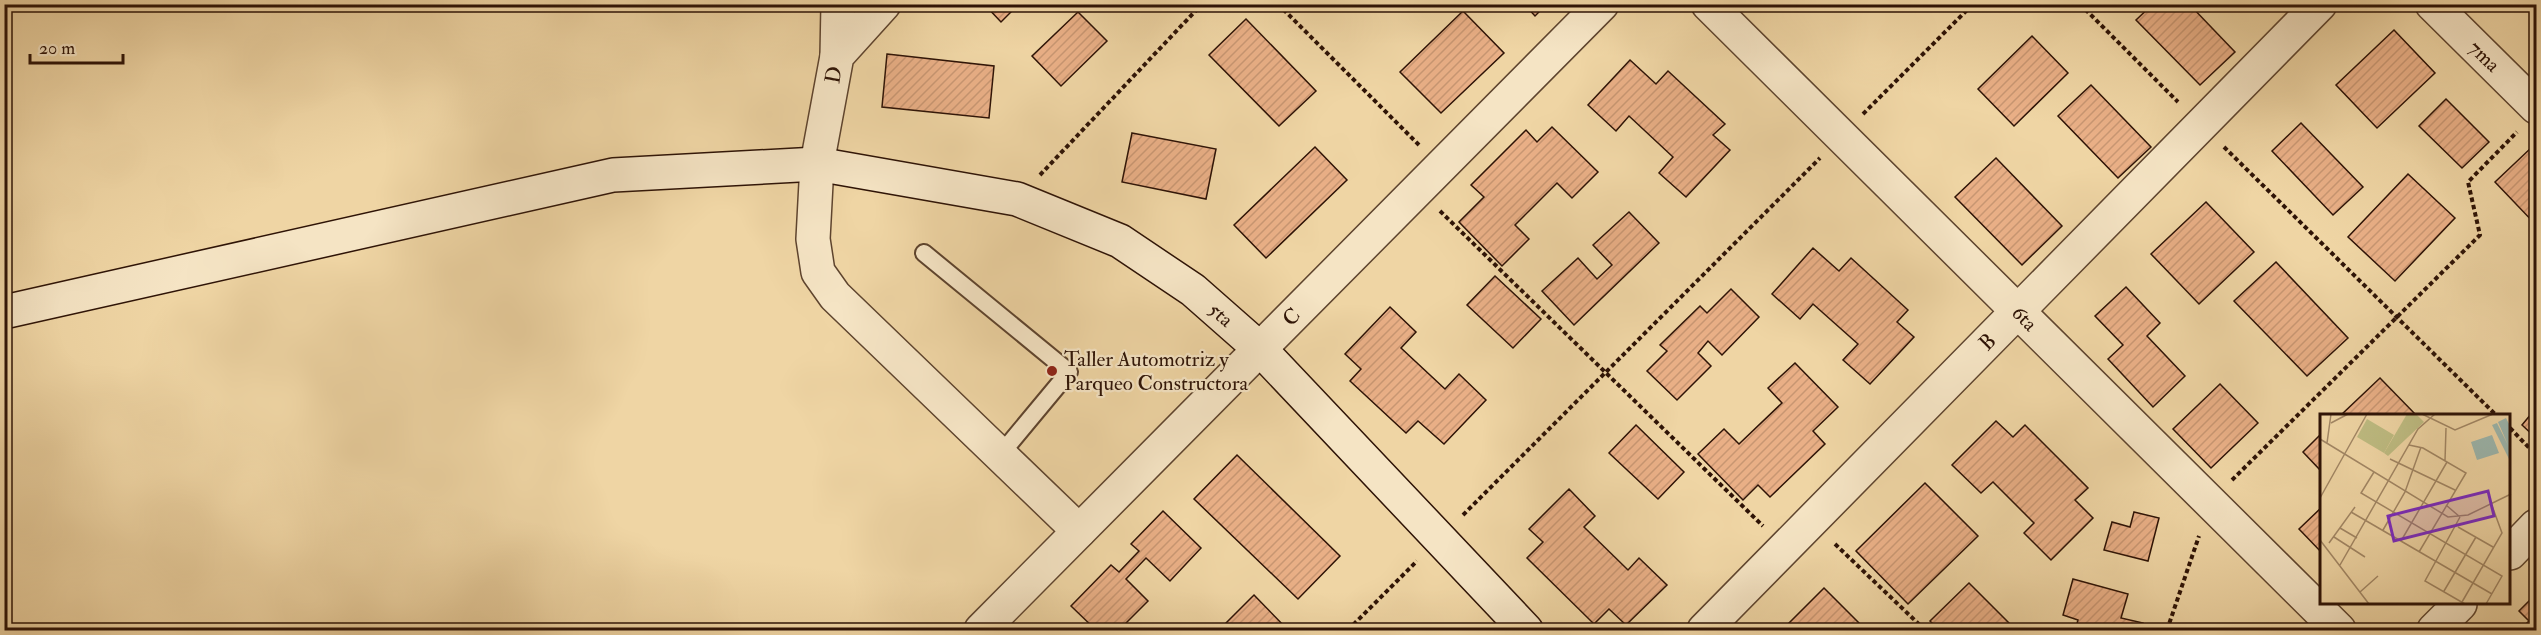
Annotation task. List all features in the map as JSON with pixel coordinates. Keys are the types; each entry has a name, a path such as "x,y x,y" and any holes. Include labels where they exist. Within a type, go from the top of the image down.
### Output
{"street":[{"path":"837,56 838,4"},
{"name":"D","path":"885,4 837,56 817,164 813,239 818,272 836,296 1079,531"},
{"name":"C","path":"981,630 1602,4"},
{"name":"6ta","path":"1708,4 2339,630"},
{"name":"B","path":"1704,630 1813,522 2320,4"},
{"name":"7ma","path":"2432,4 2529,117"},
{"name":"5ta","path":"4,312 614,175 817,164 1017,199 1120,241 1193,290 1260,349 1526,630"},
{"path":"2511,552 2536,526"},
{"path":"2434,630 2458,605"}],"lane":[{"path":"924,253 1069,372 1000,455"}],"path":[{"path":"1017,199 1202,4"},
{"path":"1278,4 1441,167"},
{"path":"1348,630 1973,4"},
{"path":"2080,4 2496,414"},
{"path":"2167,630 2210,502 2480,235 2468,182 2529,117"},
{"path":"1418,189 1785,548"},
{"path":"2511,429 2536,454"},
{"path":"1813,522 1925,630"}],"building":[{"path":"984,4 1019,4 1001,22"},
{"path":"1524,4 1547,4 1535,16"},
{"path":"2153,4 2189,4 2235,52 2200,85 2136,20"},
{"path":"1463,11 1504,53 1441,113 1400,72"},
{"path":"1078,12 1107,41 1061,86 1032,56"},
{"path":"1246,19 1316,91 1279,126 1209,55"},
{"path":"2394,30 2435,73 2377,128 2336,85"},
{"path":"2032,36 2068,73 2014,126 1978,89"},
{"path":"887,54 994,66 989,118 882,107"},
{"path":"1630,60 1656,84 1668,71 1725,124 1713,135 1730,150 1686,197 1659,173 1673,157 1629,116 1616,131 1588,105"},
{"path":"2091,85 2151,147 2118,178 2058,116"},
{"path":"2446,99 2489,142 2462,168 2419,126"},
{"path":"2301,123 2363,187 2333,215 2272,151"},
{"path":"1552,127 1598,172 1572,198 1557,183 1515,225 1529,239 1502,266 1459,222 1484,197 1471,185 1526,130 1537,142"},
{"path":"1132,133 1216,149 1206,199 1122,182"},
{"path":"2533,146 2536,150 2536,225 2495,182"},
{"path":"1315,147 1347,180 1266,258 1234,225"},
{"path":"1996,158 2062,226 2022,265 1955,197"},
{"path":"2408,174 2455,218 2395,281 2348,237"},
{"path":"2206,202 2254,252 2199,304 2151,254"},
{"path":"1629,212 1659,243 1574,325 1542,291 1578,258 1597,279 1612,265 1593,245"},
{"path":"1813,248 1839,271 1851,258 1908,310 1897,322 1914,337 1870,384 1843,360 1858,344 1813,304 1800,319 1772,294"},
{"path":"2276,262 2348,338 2307,376 2234,301"},
{"path":"1495,276 1541,319 1513,348 1467,305"},
{"path":"2126,287 2160,323 2147,336 2185,376 2153,407 2108,359 2123,345 2095,316"},
{"path":"1731,289 1759,317 1722,355 1708,341 1698,353 1711,366 1677,400 1647,371 1667,351 1660,345 1700,306 1707,313"},
{"path":"1390,307 1416,332 1401,348 1445,389 1459,374 1486,400 1444,444 1418,421 1406,433 1350,381 1361,369 1345,354"},
{"path":"1795,363 1838,407 1813,431 1825,444 1770,497 1758,485 1743,500 1698,454 1724,429 1739,444 1782,403 1768,388"},
{"path":"2380,378 2415,414 2342,414"},
{"path":"2220,384 2258,423 2211,468 2173,429"},
{"path":"2536,408 2536,438 2522,425"},
{"path":"1996,421 2013,437 2025,425 2088,488 2075,500 2093,518 2051,560 2024,533 2034,523 1993,482 1981,493 1952,465"},
{"path":"1636,425 1684,472 1658,499 1609,453"},
{"path":"2320,435 2320,470 2303,452"},
{"path":"1237,455 1340,556 1298,599 1194,499"},
{"path":"1925,483 1978,536 1908,604 1856,551"},
{"path":"1569,489 1595,516 1584,527 1628,570 1639,558 1667,585 1626,625 1609,609 1594,624 1527,558 1543,542 1529,529"},
{"path":"2320,509 2320,551 2299,529"},
{"path":"1163,511 1201,548 1170,581 1146,558 1126,579 1148,601 1119,630 1096,630 1071,606 1111,565 1119,572 1139,551 1131,544"},
{"path":"2134,512 2159,518 2148,561 2104,550 2112,522 2130,527"},
{"path":"2073,579 2128,594 2121,618 2143,623 2141,630 2075,630 2078,620 2063,615"},
{"path":"1969,583 2016,630 1939,630 1930,621"},
{"path":"1824,588 1866,630 1782,630"},
{"path":"2536,594 2536,630 2519,630 2529,621 2519,611"},
{"path":"1254,595 1288,630 1219,630"}],"place":[{"name":"Taller Automotriz y Parqueo Constructora","path":"1052,371"}]}
